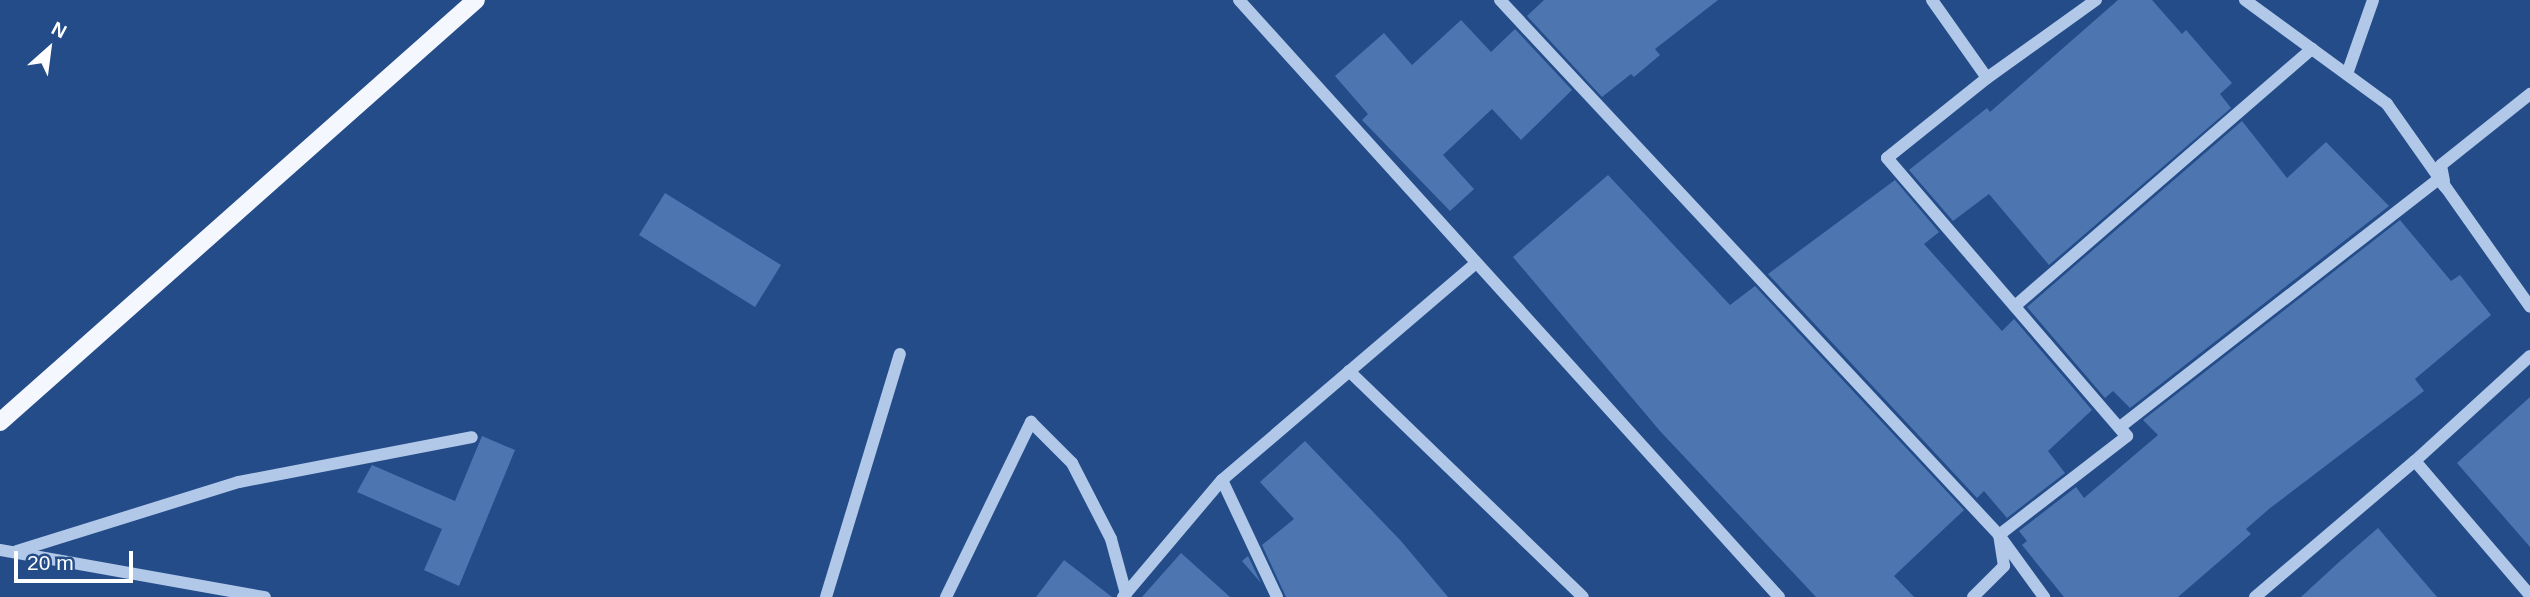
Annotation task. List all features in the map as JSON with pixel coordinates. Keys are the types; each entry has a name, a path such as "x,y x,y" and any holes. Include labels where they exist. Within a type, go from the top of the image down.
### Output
{"main road":[{"path":"0,422 476,0"}],"street":[{"path":"1239,0 1779,597"},
{"path":"1500,0 1999,536 2044,597"},
{"path":"1932,0 1987,78"},
{"path":"2096,0 1987,78 1887,158 2127,436"},
{"path":"2245,0 2387,104 2530,307"},
{"path":"2347,74 2373,0"},
{"path":"2015,306 2312,49"},
{"path":"2446,188 2441,165 2530,94"},
{"path":"2127,436 2120,427 2427,187 2438,179 2446,188"},
{"path":"1124,595 1222,480 1475,264"},
{"path":"826,597 900,354"},
{"path":"2255,597 2415,461 2530,356"},
{"path":"1349,371 1583,597"},
{"path":"946,597 1031,422 1072,463 1111,539 1124,595"},
{"path":"1999,536 2127,436"},
{"path":"17,551 239,482 472,437"},
{"path":"2415,461 2530,594"},
{"path":"1222,480 1277,597"},
{"path":"1973,597 2004,566 1999,536"},
{"path":"0,550 265,597"}],"building":[{"path":"1544,0 1718,0 1655,49 1660,55 1634,77 1631,74 1602,97 1527,16"},
{"path":"2118,0 2152,0 2182,34 2186,30 2232,83 2220,94 2231,108 2049,265 1989,194 1953,221 1909,170 1987,108 1990,112"},
{"path":"1461,20 1491,52 1515,29 1572,90 1521,140 1492,109 1443,155 1474,189 1450,211 1362,120 1368,114 1335,76 1384,33 1412,65"},
{"path":"2242,121 2287,178 2326,142 2389,206 2130,408 2113,391 2105,398 2027,307"},
{"path":"1608,175 1730,305 1755,286 1964,510 1894,576 1914,597 1816,597 1660,431 1513,257"},
{"path":"1895,180 1939,232 1924,244 2002,331 2014,319 2092,410 2048,451 2065,473 2007,518 1984,491 1977,498 1768,274"},
{"path":"665,193 781,265 755,307 639,235"},
{"path":"2400,220 2451,281 2460,275 2491,315 2415,379 2424,391 2269,509 2246,529 2251,534 2178,597 2064,597 2022,545 2027,541 2019,531 2076,487 2084,498 2158,435 2143,420"},
{"path":"2530,397 2530,547 2457,463"},
{"path":"482,436 515,450 459,586 424,570 442,529 357,492 372,465 455,501"},
{"path":"1305,441 1401,541 1448,597 1286,597 1262,545 1294,519 1260,482"},
{"path":"2378,528 2437,597 2301,597 2339,562"},
{"path":"1181,553 1230,597 1142,597"},
{"path":"1248,556 1261,583 1242,561"},
{"path":"1064,560 1112,597 1036,597"}]}
